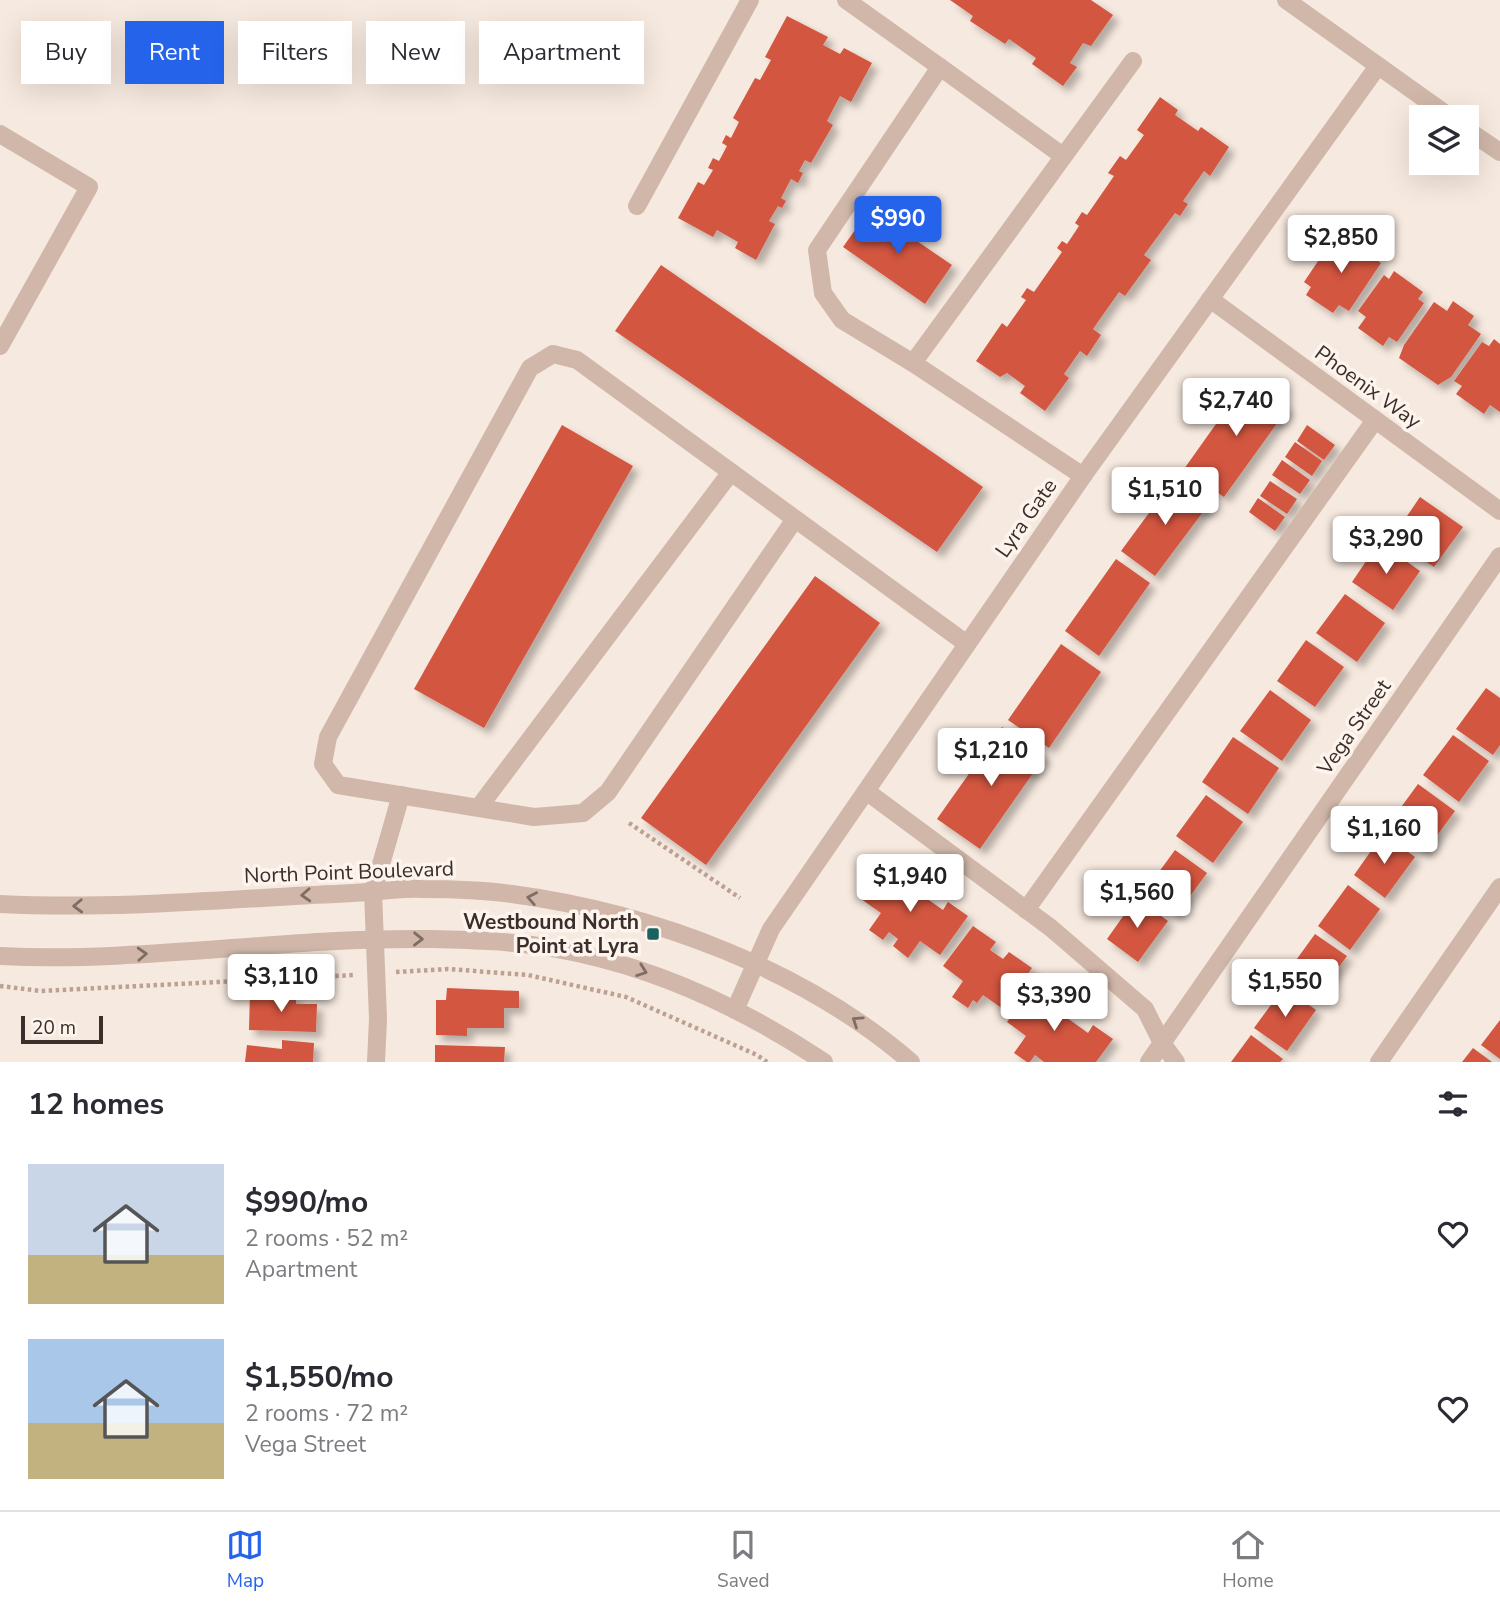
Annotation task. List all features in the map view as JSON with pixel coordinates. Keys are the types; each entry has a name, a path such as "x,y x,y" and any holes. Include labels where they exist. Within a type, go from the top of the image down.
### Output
{"street":[{"path":"637,206 750,0"},
{"path":"846,0 1063,156"},
{"path":"1286,0 1433,105"},
{"path":"913,363 1133,61"},
{"name":"Lyra Gate","path":"735,1010 771,929 1083,476 1378,66"},
{"path":"940,67 817,250 822,293 842,320 913,363 1083,476"},
{"path":"0,134 89,187 0,346"},
{"path":"1479,138 1500,152"},
{"name":"Phoenix Way","path":"1210,299 1500,511"},
{"path":"796,519 608,792 583,813 534,817 338,785 323,764 328,737 530,368 553,354 577,360 796,519 967,644"},
{"path":"1026,909 1375,420"},
{"path":"479,807 731,472"},
{"name":"Vega Street","path":"1149,1062 1500,556"},
{"path":"866,792 1051,928 1145,1009 1162,1043 1176,1062"},
{"path":"376,1062 378,1019 373,892 401,795"},
{"path":"1379,1062 1500,887"},
{"name":"North Point Boulevard","path":"0,904 142,904 420,888 512,894 642,921 738,955 814,992 911,1062"},
{"path":"0,956 86,956 376,939 480,940 556,949 621,963 688,988 771,1029 824,1062"}],"path":[{"path":"629,823 740,898"}],"building":[{"path":"950,0 1091,0 1113,15 1091,46 1083,43 1070,63 1077,67 1063,86 1032,64 1036,58 1009,39 1005,44 970,21 973,16"},
{"path":"787,16 828,37 823,45 840,54 844,48 872,63 851,102 840,96 827,121 833,125 811,163 805,160 799,171 803,173 798,183 791,179 781,198 786,201 782,208 778,206 769,221 775,224 756,260 735,248 738,242 717,230 713,237 678,218 698,182 704,185 713,170 708,168 713,158 719,161 727,146 722,143 726,135 731,138 739,122 733,118 755,78 760,80 771,60 765,57"},
{"path":"1160,97 1178,110 1175,115 1198,131 1201,127 1229,147 1210,176 1204,171 1183,201 1188,204 1180,216 1175,213 1144,255 1151,260 1125,296 1119,292 1093,329 1101,335 1087,356 1080,351 1064,374 1069,378 1045,411 1020,393 1025,386 1007,373 1000,377 976,361 1002,323 1007,327 1026,300 1021,297 1027,288 1034,292 1062,252 1057,248 1062,241 1067,244 1079,226 1075,223 1082,212 1087,215 1114,176 1108,173 1120,156 1126,160 1144,135 1137,130"},
{"path":"870,209 952,265 925,304 843,247"},
{"path":"1337,233 1381,263 1349,311 1339,305 1333,313 1306,295 1311,287 1304,282"},
{"path":"661,265 983,487 937,552 615,331"},
{"path":"1394,271 1423,292 1418,299 1424,303 1397,342 1389,337 1383,346 1358,328 1366,317 1358,311 1384,275 1389,279"},
{"path":"1453,301 1474,316 1468,325 1481,334 1451,377 1438,385 1399,358 1404,345 1434,302 1447,311"},
{"path":"1494,339 1500,344 1500,412 1490,405 1484,414 1456,394 1462,386 1454,381 1482,342 1489,346"},
{"path":"1248,379 1288,408 1224,497 1184,469"},
{"path":"562,425 633,466 484,728 414,689"},
{"path":"1307,425 1335,445 1324,460 1297,441"},
{"path":"1295,442 1322,461 1312,476 1285,457"},
{"path":"1282,460 1310,480 1300,494 1272,475"},
{"path":"1174,479 1209,504 1155,576 1121,551"},
{"path":"1270,481 1297,499 1287,514 1260,496"},
{"path":"1420,497 1463,527 1434,567 1392,538"},
{"path":"1258,498 1285,517 1275,531 1249,512"},
{"path":"1379,542 1420,571 1393,610 1352,582"},
{"path":"1116,559 1150,583 1099,656 1065,631"},
{"path":"815,576 880,623 706,865 641,818"},
{"path":"1345,594 1385,623 1357,662 1316,633"},
{"path":"1306,640 1344,667 1315,707 1277,681"},
{"path":"1061,644 1101,672 1049,748 1008,720"},
{"path":"1486,688 1500,698 1500,745 1493,755 1456,729"},
{"path":"1270,690 1311,720 1282,761 1240,731"},
{"path":"1002,727 1045,756 980,849 937,819"},
{"path":"1453,735 1489,761 1459,802 1423,775"},
{"path":"1233,737 1279,768 1248,814 1202,782"},
{"path":"1418,784 1455,811 1425,852 1388,825"},
{"path":"1206,795 1243,822 1213,863 1176,836"},
{"path":"1383,834 1415,857 1385,898 1354,875"},
{"path":"1175,850 1207,873 1177,914 1145,891"},
{"path":"889,860 909,874 903,882 943,910 948,902 968,916 940,955 920,941 908,958 893,946 898,939 889,932 883,940 869,930 881,913 861,899"},
{"path":"1348,885 1380,909 1350,950 1318,926"},
{"path":"1136,898 1168,921 1138,962 1107,939"},
{"path":"973,926 996,942 990,950 1003,959 1009,952 1032,968 1003,1009 983,995 977,1003 973,1000 968,1008 952,997 963,981 943,966"},
{"path":"1315,934 1347,956 1317,997 1286,974"},
{"path":"1035,983 1054,997 1049,1005 1088,1033 1093,1025 1113,1039 1096,1062 1044,1062 1035,1055 1027,1062 1014,1053 1026,1036 1007,1022"},
{"path":"1284,987 1316,1010 1287,1051 1254,1028"},
{"path":"447,988 519,991 519,1008 504,1008 504,1028 467,1028 467,1036 436,1035 436,1000 446,1000"},
{"path":"250,993 296,995 296,1004 317,1004 316,1032 249,1030"},
{"path":"1500,1020 1500,1059 1481,1045"},
{"path":"1251,1035 1283,1059 1280,1062 1231,1062"},
{"path":"282,1040 314,1043 313,1062 245,1062 247,1045 282,1049"},
{"path":"435,1045 505,1047 504,1062 435,1062"},
{"path":"1473,1048 1492,1062 1462,1062"}],"place":[{"name":"Westbound North Point at Lyra","path":"653,934"}]}
